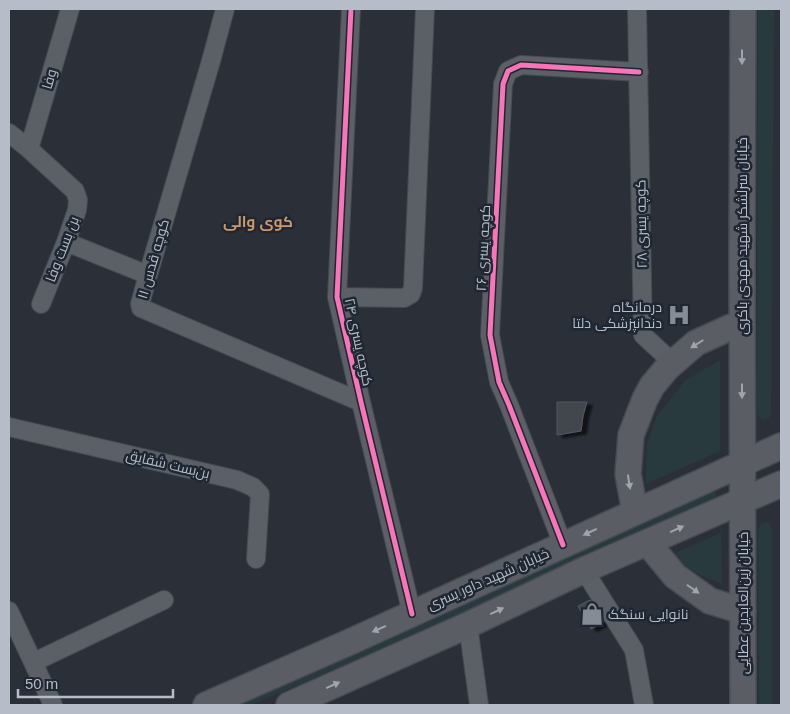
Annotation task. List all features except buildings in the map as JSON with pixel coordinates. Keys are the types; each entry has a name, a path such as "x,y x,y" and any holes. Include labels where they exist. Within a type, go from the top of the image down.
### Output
{"main road":[{"name":"خیابان سرلشکر شهید مهدی باکری","path":"742,500 743,9"},
{"path":"635,512 628,474 632,436 645,399 652,386 667,368 696,343 731,327 742,325"},
{"name":"خیابان شهید داور یسری","path":"206,705 412,614 781,446"},
{"path":"289,705 584,570 781,484"},
{"name":"خیابان زین‌العابدین عطایی","path":"742,500 743,705"},
{"path":"648,542 650,547 675,576 710,600 743,611"}],"street":[{"name":"وفا","path":"29,150 70,9"},
{"name":"کوچه قدس ۱۱","path":"225,9 212,61 148,274 140,304 141,308 361,402"},
{"name":"کوچه یسری ۲۴","path":"351,9 338,297 412,614"},
{"name":"کوچه یسری ۲۴","path":"338,297 404,298 411,294 413,288 425,9"},
{"name":"کوچه یسری ۲۸","path":"637,9 643,335 673,363"},
{"name":"کوچه یسری ۲۶","path":"563,545 499,382 490,335 503,84 508,71 521,65 638,72"},
{"name":"بن بست وفا","path":"9,133 74,191 78,200 77,210 66,242 40,304"},
{"path":"66,242 148,274"},
{"name":"بن‌بست شقایق","path":"9,427 237,480 253,487 260,494 256,559"},
{"path":"584,570 634,650 644,705"},
{"path":"34,662 164,600"},
{"path":"9,611 53,705"},
{"path":"468,624 478,705"}],"shaded area":[{"path":"758,9 774,9 771,413 769,418 764,420 757,413"},
{"path":"720,360 720,451 646,484 647,443 657,416 686,380"},
{"path":"713,490 716,494 716,500 420,633 251,705 229,705"},
{"path":"767,522 772,530 772,705 759,705 758,530 761,524"},
{"path":"721,533 722,584 689,568 673,554"}],"cycle path":[{"path":"351,9 337,297 412,614"},
{"path":"563,545 499,382 490,335 503,84 508,71 521,65 639,72"}],"place":[{"name":"درمانگاه دندانپزشکی دلتا","path":"679,315"},
{"name":"نانوایی سنگک","path":"592,614"}],"district":[{"name":"کوی والی","path":"258,222"}]}
